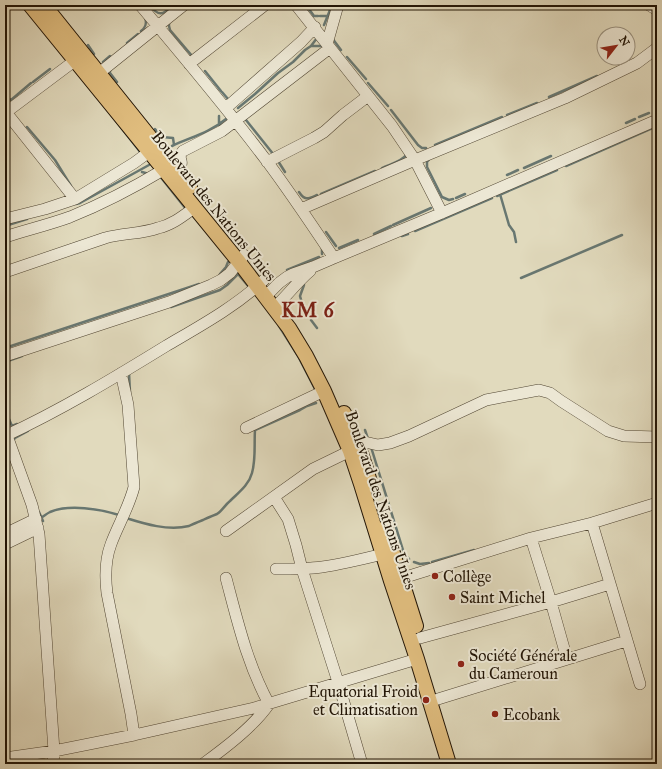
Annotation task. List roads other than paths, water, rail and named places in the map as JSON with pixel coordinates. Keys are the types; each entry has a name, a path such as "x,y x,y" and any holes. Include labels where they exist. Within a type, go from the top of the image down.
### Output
{"main road":[{"name":"Boulevard des Nations Unies","path":"30,5 95,76 269,294 295,321 322,366 353,446 361,484 383,554 396,579 420,638 459,764"},
{"name":"Boulevard des Nations Unies","path":"44,5 79,57"},
{"name":"Boulevard des Nations Unies","path":"95,76 149,152 169,170 194,208 241,259"},
{"name":"Boulevard des Nations Unies","path":"269,294 297,342 353,446 362,456 417,659 449,764"}],"street":[{"path":"140,5 226,108 301,209 334,258"},
{"path":"95,76 184,5"},
{"path":"189,64 265,5"},
{"path":"296,5 315,27 392,126 415,160 442,213"},
{"path":"5,237 94,207 138,184 181,166 182,161 180,154 183,151 222,131 329,46 338,5"},
{"path":"649,5 657,10"},
{"path":"226,108 301,42 315,27"},
{"path":"301,209 565,98 637,62 657,48"},
{"path":"75,199 5,112 79,57"},
{"path":"267,162 324,132 368,96"},
{"path":"52,764 54,751 37,523 6,434 57,409 121,374 224,311 269,294 305,275 313,267 657,120"},
{"path":"5,219 45,209 75,199 134,164 149,152"},
{"path":"5,272 105,238 160,228 178,219 194,208"},
{"path":"5,356 169,302 211,285 230,273 241,259"},
{"path":"121,374 128,405 134,487 132,497 111,546 106,578 107,593 134,735"},
{"path":"226,531 313,469 353,446 390,443 409,436 486,400 539,390 550,394 608,431 624,436 657,437"},
{"path":"246,428 324,391"},
{"path":"274,497 288,519 362,764"},
{"path":"396,579 531,538 592,523 657,503"},
{"path":"5,534 37,523"},
{"path":"5,544 37,523"},
{"path":"592,523 640,684"},
{"path":"531,538 567,659"},
{"path":"276,569 322,567 383,554"},
{"path":"226,578 247,655 256,680 268,704"},
{"path":"420,638 610,584"},
{"path":"438,699 626,641"},
{"path":"5,758 54,751 134,735 268,704 417,659"},
{"path":"203,764 228,746 262,714 268,704"}],"waterway":[{"path":"149,5 159,13 167,11 174,5"},
{"path":"306,5 314,16 318,16"},
{"path":"324,25 332,5"},
{"path":"320,16 328,16"},
{"path":"141,31 146,22 145,18"},
{"path":"169,22 170,30 193,57"},
{"path":"127,43 138,34"},
{"path":"238,108 293,62 311,46 317,38"},
{"path":"332,38 341,50"},
{"path":"88,45 94,54"},
{"path":"311,46 325,46"},
{"path":"103,62 110,56"},
{"path":"347,57 366,79"},
{"path":"33,82 50,69"},
{"path":"110,70 110,73 117,82"},
{"path":"205,71 221,91"},
{"path":"549,97 597,76"},
{"path":"5,97 11,100 31,83"},
{"path":"368,83 388,106"},
{"path":"222,92 229,99"},
{"path":"507,115 537,103"},
{"path":"391,110 418,145 422,148 426,148"},
{"path":"639,117 649,113"},
{"path":"112,116 141,153"},
{"path":"219,116 219,125 224,125"},
{"path":"245,117 274,155"},
{"path":"435,145 502,117"},
{"path":"172,146 206,131 220,124 226,119"},
{"path":"626,123 635,119"},
{"path":"566,166 657,126"},
{"path":"27,127 55,160 71,186"},
{"path":"155,129 159,134"},
{"path":"162,137 173,138 174,145"},
{"path":"382,168 399,161 407,154"},
{"path":"524,168 551,156"},
{"path":"430,158 427,162 427,167 442,197 449,200 453,199"},
{"path":"278,161 285,172"},
{"path":"76,204 149,165"},
{"path":"507,175 518,170"},
{"path":"497,196 557,170"},
{"path":"321,194 375,171"},
{"path":"142,172 149,174"},
{"path":"159,175 186,209"},
{"path":"299,192 305,198 317,195"},
{"path":"456,198 465,194"},
{"path":"500,194 509,225 514,232 516,242"},
{"path":"415,231 492,198"},
{"path":"393,225 431,208"},
{"path":"5,226 27,219"},
{"path":"374,234 391,226"},
{"path":"326,232 336,246"},
{"path":"402,236 408,234"},
{"path":"521,278 622,235"},
{"path":"339,248 358,240"},
{"path":"322,248 322,254"},
{"path":"287,270 319,257"},
{"path":"220,274 228,262"},
{"path":"171,307 220,290 238,274 249,287"},
{"path":"5,348 199,284"},
{"path":"303,307 300,296 304,285"},
{"path":"311,320 317,328"},
{"path":"279,326 298,356 316,391"},
{"path":"5,362 22,356"},
{"path":"129,373 130,392"},
{"path":"126,518 173,528 189,526 217,514 243,488 251,477 254,462 255,430 316,403"},
{"path":"5,410 12,426 17,424"},
{"path":"365,430 368,439"},
{"path":"14,442 13,440 15,438 28,431"},
{"path":"371,447 403,550 409,559"},
{"path":"39,519 50,512 66,508 94,509 119,515"},
{"path":"39,512 43,521"},
{"path":"432,562 474,550"},
{"path":"414,562 420,564 429,563"}],"place":[{"name":"Collège","path":"435,576"},
{"name":"Saint Michel","path":"452,597"},
{"name":"Société Générale du Cameroun","path":"461,664"},
{"name":"Equatorial Froid et Climatisation","path":"426,700"},
{"name":"Ecobank","path":"495,714"}],"district":[{"name":"KM 6","path":"308,310"}]}
